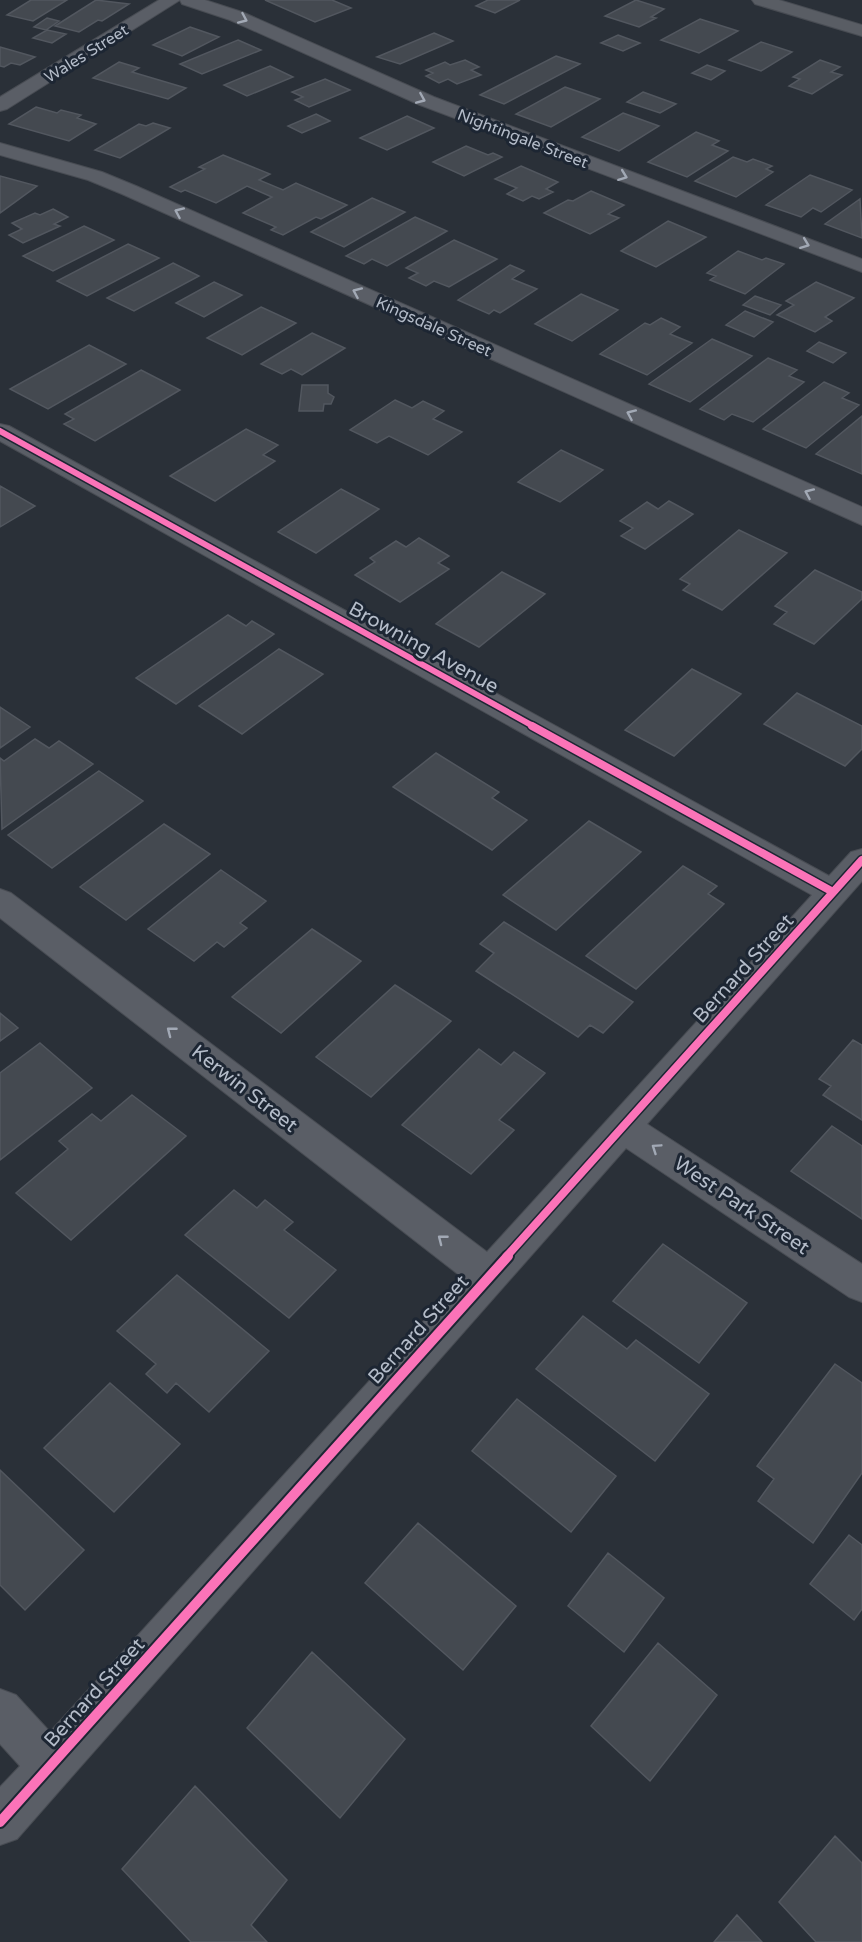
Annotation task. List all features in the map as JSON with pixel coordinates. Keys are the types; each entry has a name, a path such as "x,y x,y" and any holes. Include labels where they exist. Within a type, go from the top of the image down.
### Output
{"main road":[{"path":"760,0 862,31"}],"street":[{"name":"Wales Street","path":"0,105 171,0"},
{"name":"Nightingale Street","path":"188,0 236,16 436,105 862,266"},
{"name":"Kingsdale Street","path":"0,149 95,176 129,190 862,517"},
{"name":"Browning Avenue","path":"0,431 833,892"},
{"name":"Bernard Street","path":"0,1822 862,860"},
{"name":"Kerwin Street","path":"0,901 489,1275"},
{"name":"West Park Street","path":"622,1126 862,1285"},
{"path":"0,1712 51,1766"}],"building":[{"path":"31,0 67,0 33,21 7,15"},
{"path":"96,0 129,4 79,32 55,26"},
{"path":"265,0 332,0 351,8 315,22"},
{"path":"488,0 520,0 495,13 476,6"},
{"path":"636,0 664,9 651,17 656,18 639,27 605,16"},
{"path":"47,18 59,21 46,30 34,27"},
{"path":"700,19 738,31 699,53 661,40"},
{"path":"190,27 219,37 182,56 153,45"},
{"path":"47,30 66,34 52,43 33,38"},
{"path":"434,33 453,41 400,64 377,57"},
{"path":"618,35 640,43 623,51 601,43"},
{"path":"238,40 261,50 202,74 180,64"},
{"path":"761,42 792,52 761,71 729,60"},
{"path":"0,47 35,57 20,65 11,63 4,67 0,66"},
{"path":"556,56 580,64 504,104 480,95"},
{"path":"465,60 479,67 471,70 481,75 457,84 448,79 439,83 426,76 433,73 426,70 445,62 450,65"},
{"path":"820,60 840,67 831,72 842,75 812,94 789,86 800,79 793,77"},
{"path":"119,62 139,68 132,72 186,88 168,99 93,78"},
{"path":"707,65 725,71 711,80 692,73"},
{"path":"270,66 293,77 247,96 224,85"},
{"path":"325,79 350,90 309,107 295,100 303,97 292,92"},
{"path":"565,87 600,99 551,127 516,114"},
{"path":"643,92 676,104 660,113 627,102"},
{"path":"36,107 57,113 61,110 81,115 77,118 96,124 69,141 9,124"},
{"path":"623,113 659,126 619,151 582,137"},
{"path":"316,114 330,121 302,133 288,126"},
{"path":"407,116 434,128 387,150 360,138"},
{"path":"153,123 170,128 120,158 95,150 139,124 146,126"},
{"path":"696,132 719,141 712,145 728,151 687,177 648,162"},
{"path":"466,146 488,155 493,153 502,157 464,176 433,162"},
{"path":"223,155 270,174 259,180 283,190 296,183 347,205 321,219 316,217 283,235 271,230 276,227 243,213 272,197 247,186 216,203 185,190 181,192 170,187 205,169 199,167"},
{"path":"733,157 747,162 753,159 772,166 766,169 773,172 736,197 695,181"},
{"path":"521,166 558,182 546,189 553,192 539,199 532,196 523,201 507,194 517,188 495,179"},
{"path":"810,175 852,190 821,212 813,208 801,217 766,205"},
{"path":"0,176 37,186 0,213"},
{"path":"591,191 624,205 608,214 619,218 590,234 544,213 568,200 573,201"},
{"path":"372,198 405,212 344,247 311,232"},
{"path":"860,199 862,238 825,224"},
{"path":"53,209 68,217 54,224 60,226 23,243 9,235 22,229 12,223 35,213 40,215"},
{"path":"415,217 447,231 387,266 372,259 364,264 346,256"},
{"path":"668,221 706,237 656,267 621,251"},
{"path":"84,226 114,240 53,271 23,256"},
{"path":"454,240 497,259 449,287 434,281 426,286 409,278 418,273 406,268"},
{"path":"128,244 159,258 87,296 57,281"},
{"path":"738,251 762,260 766,258 784,264 745,294 710,280 716,276 707,273"},
{"path":"173,263 199,276 134,311 107,298"},
{"path":"510,265 524,271 512,279 537,289 500,313 494,310 489,314 458,300"},
{"path":"214,282 242,295 204,317 176,303"},
{"path":"816,282 854,298 825,317 832,321 815,332 777,315 794,305 786,301"},
{"path":"581,294 618,310 572,341 535,324"},
{"path":"755,296 781,305 770,315 743,305"},
{"path":"261,307 296,323 242,355 207,338"},
{"path":"745,311 773,322 754,337 726,325"},
{"path":"661,318 680,327 670,334 692,343 647,375 600,354 645,323 650,325"},
{"path":"312,333 345,348 302,375 291,369 282,374 261,364"},
{"path":"712,339 752,356 690,402 649,384"},
{"path":"819,342 846,353 833,363 807,351"},
{"path":"89,345 126,364 48,409 10,389"},
{"path":"768,358 797,370 789,376 804,382 753,422 732,414 724,420 700,409"},
{"path":"141,370 180,390 95,441 64,424 74,419 65,414"},
{"path":"824,382 849,393 842,398 859,405 806,448 763,429"},
{"path":"302,385 328,385 328,393 334,397 331,404 324,404 323,411 299,411"},
{"path":"395,400 412,408 423,401 444,411 433,419 462,432 428,455 389,436 377,443 350,430"},
{"path":"862,416 862,474 816,454"},
{"path":"246,429 278,445 263,455 275,461 215,501 170,476"},
{"path":"561,450 603,470 560,502 518,482"},
{"path":"0,486 35,506 0,527"},
{"path":"341,489 379,509 316,553 278,532"},
{"path":"669,501 693,514 645,549 621,536 633,528 620,521 647,502 658,509"},
{"path":"739,530 787,553 722,610 683,590 690,584 680,579"},
{"path":"419,538 449,556 438,563 449,569 400,602 355,575 375,562 370,558 396,541 406,547"},
{"path":"815,570 862,592 862,599 814,644 774,624 787,612 775,606"},
{"path":"502,572 545,594 479,647 436,624"},
{"path":"228,615 246,626 252,621 274,634 176,704 136,678"},
{"path":"279,649 323,674 242,734 199,706"},
{"path":"692,669 741,694 674,756 625,730"},
{"path":"797,693 862,726 862,749 845,766 764,724"},
{"path":"0,707 30,727 0,748"},
{"path":"35,739 49,748 59,741 93,764 2,829 0,758 4,761"},
{"path":"436,753 499,792 492,798 527,820 492,850 393,787"},
{"path":"99,771 143,801 52,868 8,835"},
{"path":"589,821 641,852 556,930 503,895"},
{"path":"164,824 210,854 126,920 80,887"},
{"path":"683,866 717,886 708,894 724,904 636,989 586,956"},
{"path":"221,870 266,901 240,923 247,928 224,947 217,942 194,961 148,929"},
{"path":"504,922 633,1002 603,1033 590,1025 578,1037 476,971 494,953 480,944"},
{"path":"312,929 361,961 281,1033 232,997"},
{"path":"395,985 451,1021 371,1097 316,1057"},
{"path":"0,1013 18,1028 0,1041"},
{"path":"853,1040 862,1045 862,1120 823,1095 831,1086 819,1079"},
{"path":"40,1043 92,1088 0,1160 0,1073"},
{"path":"479,1049 501,1065 514,1052 545,1073 499,1120 514,1130 471,1174 402,1125"},
{"path":"132,1095 186,1136 71,1240 16,1193 68,1149 59,1141 92,1114 101,1121"},
{"path":"832,1126 862,1146 862,1219 791,1171"},
{"path":"234,1190 257,1208 265,1200 293,1222 284,1230 336,1270 289,1318 185,1235"},
{"path":"663,1244 747,1303 699,1363 613,1301"},
{"path":"177,1275 269,1351 209,1412 176,1383 167,1393 146,1374 156,1364 117,1331"},
{"path":"583,1316 627,1349 636,1340 709,1394 655,1461 536,1369"},
{"path":"835,1364 862,1383 862,1473 813,1543 758,1501 774,1479 757,1466"},
{"path":"110,1383 180,1444 114,1512 44,1448"},
{"path":"517,1399 616,1476 571,1532 472,1451"},
{"path":"0,1470 84,1550 25,1610 0,1585"},
{"path":"418,1523 516,1606 463,1670 365,1583"},
{"path":"849,1535 862,1545 862,1609 854,1620 810,1584"},
{"path":"608,1553 664,1598 624,1652 568,1606"},
{"path":"658,1643 717,1695 650,1781 591,1726"},
{"path":"312,1652 405,1739 340,1818 247,1728"},
{"path":"195,1786 287,1880 251,1925 267,1942 191,1942 122,1869"},
{"path":"835,1836 862,1863 862,1942 816,1942 779,1902"},
{"path":"737,1915 762,1942 714,1942"}],"cycle path":[{"path":"0,431 833,892"},
{"path":"0,1822 862,860"}]}
